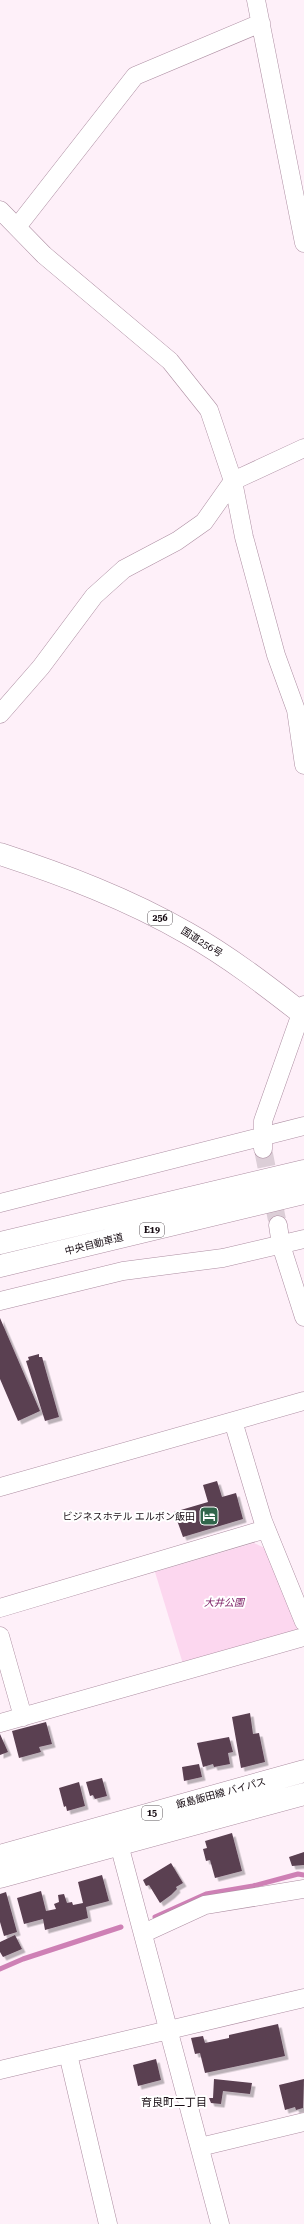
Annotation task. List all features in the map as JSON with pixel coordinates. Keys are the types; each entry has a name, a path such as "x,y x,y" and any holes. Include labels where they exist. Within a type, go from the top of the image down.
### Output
{"main road":[{"name":"国道256号","path":"0,854 46,869 147,911 188,933 224,956 303,1011"},
{"name":"E19","path":"0,1243 304,1171"},
{"name":"中央自動車道","path":"0,1266 304,1193"},
{"name":"飯島飯田線 バイパス","path":"0,1856 304,1770"},
{"name":"15","path":"0,1877 304,1794"}],"street":[{"path":"256,0 304,243"},
{"path":"17,227 135,76 260,23"},
{"path":"0,210 44,255 170,361 209,410 233,481 244,537 276,655 296,710 304,765"},
{"path":"0,714 41,667 94,596 124,569 177,541 204,522 233,481 304,448"},
{"path":"263,1142 262,1121 303,1011"},
{"path":"0,1203 263,1142 304,1126"},
{"path":"278,1225 282,1245 304,1317"},
{"path":"0,1301 123,1271 222,1258 304,1239"},
{"path":"0,1487 304,1401"},
{"path":"233,1421 266,1529 300,1601 304,1622"},
{"path":"0,1608 266,1529"},
{"path":"0,1636 23,1717"},
{"path":"0,1723 304,1637"},
{"path":"113,1823 144,1933 220,2224"},
{"path":"144,1933 205,1905 304,1889"},
{"path":"0,2070 169,2028 304,1998"},
{"path":"68,2054 108,2224"},
{"path":"200,2147 304,2122"}],"green space":[{"name":"大井公園","path":"254,1543 267,1549 298,1626 297,1630 183,1664 155,1572"}],"building":[{"path":"0,1318 40,1411 18,1421 0,1379"},
{"path":"39,1354 39,1357 42,1357 59,1417 45,1421 26,1361 29,1360 28,1357"},
{"name":"ビジネスホテル エルボン飯田","path":"217,1481 222,1497 236,1493 243,1519 183,1537 174,1512 208,1502 203,1485"},
{"path":"250,1713 253,1734 259,1733 265,1762 241,1768 232,1717"},
{"path":"46,1722 52,1744 39,1747 41,1752 19,1758 12,1731"},
{"path":"0,1734 8,1752 0,1755"},
{"path":"229,1737 233,1752 228,1753 230,1764 214,1767 213,1764 203,1767 197,1743"},
{"path":"199,1764 202,1777 184,1781 182,1767"},
{"path":"102,1778 107,1796 95,1799 93,1795 90,1796 86,1782"},
{"path":"79,1782 85,1806 67,1811 66,1806 64,1807 59,1788"},
{"path":"232,1833 242,1871 215,1878 210,1860 206,1861 203,1849 207,1848 205,1841"},
{"path":"304,1852 304,1865 292,1866 289,1857"},
{"path":"171,1863 183,1883 176,1887 177,1889 171,1895 160,1903 149,1885 146,1886 143,1880"},
{"path":"102,1875 109,1901 86,1907 88,1918 45,1930 43,1919 24,1924 17,1898 41,1891 46,1911 56,1909 54,1904 59,1902 58,1895 64,1894 67,1903 72,1902 73,1905 83,1903 78,1882"},
{"path":"6,1892 17,1932 4,1936 0,1922 0,1894"},
{"path":"15,1935 22,1949 3,1957 0,1952 0,1942"},
{"path":"278,2024 285,2056 205,2073 200,2053 195,2054 191,2038 203,2036 205,2043 229,2038 229,2035"},
{"path":"156,2059 161,2080 138,2086 133,2065"},
{"path":"214,2079 252,2083 250,2094 223,2091 221,2104 211,2103 209,2098 213,2098"},
{"path":"304,2079 303,2108 296,2110 295,2107 285,2110 279,2085"}],"waterway":[{"path":"155,1917 206,1894 253,1886 298,1874 304,1875"},
{"path":"0,1969 23,1959 121,1927"}],"tunnel":[{"path":"263,1149 278,1225"}],"place":[{"name":"ビジネスホテル エルボン飯田","path":"209,1516"}],"district":[{"name":"育良町二丁目","path":"174,2102"}]}
